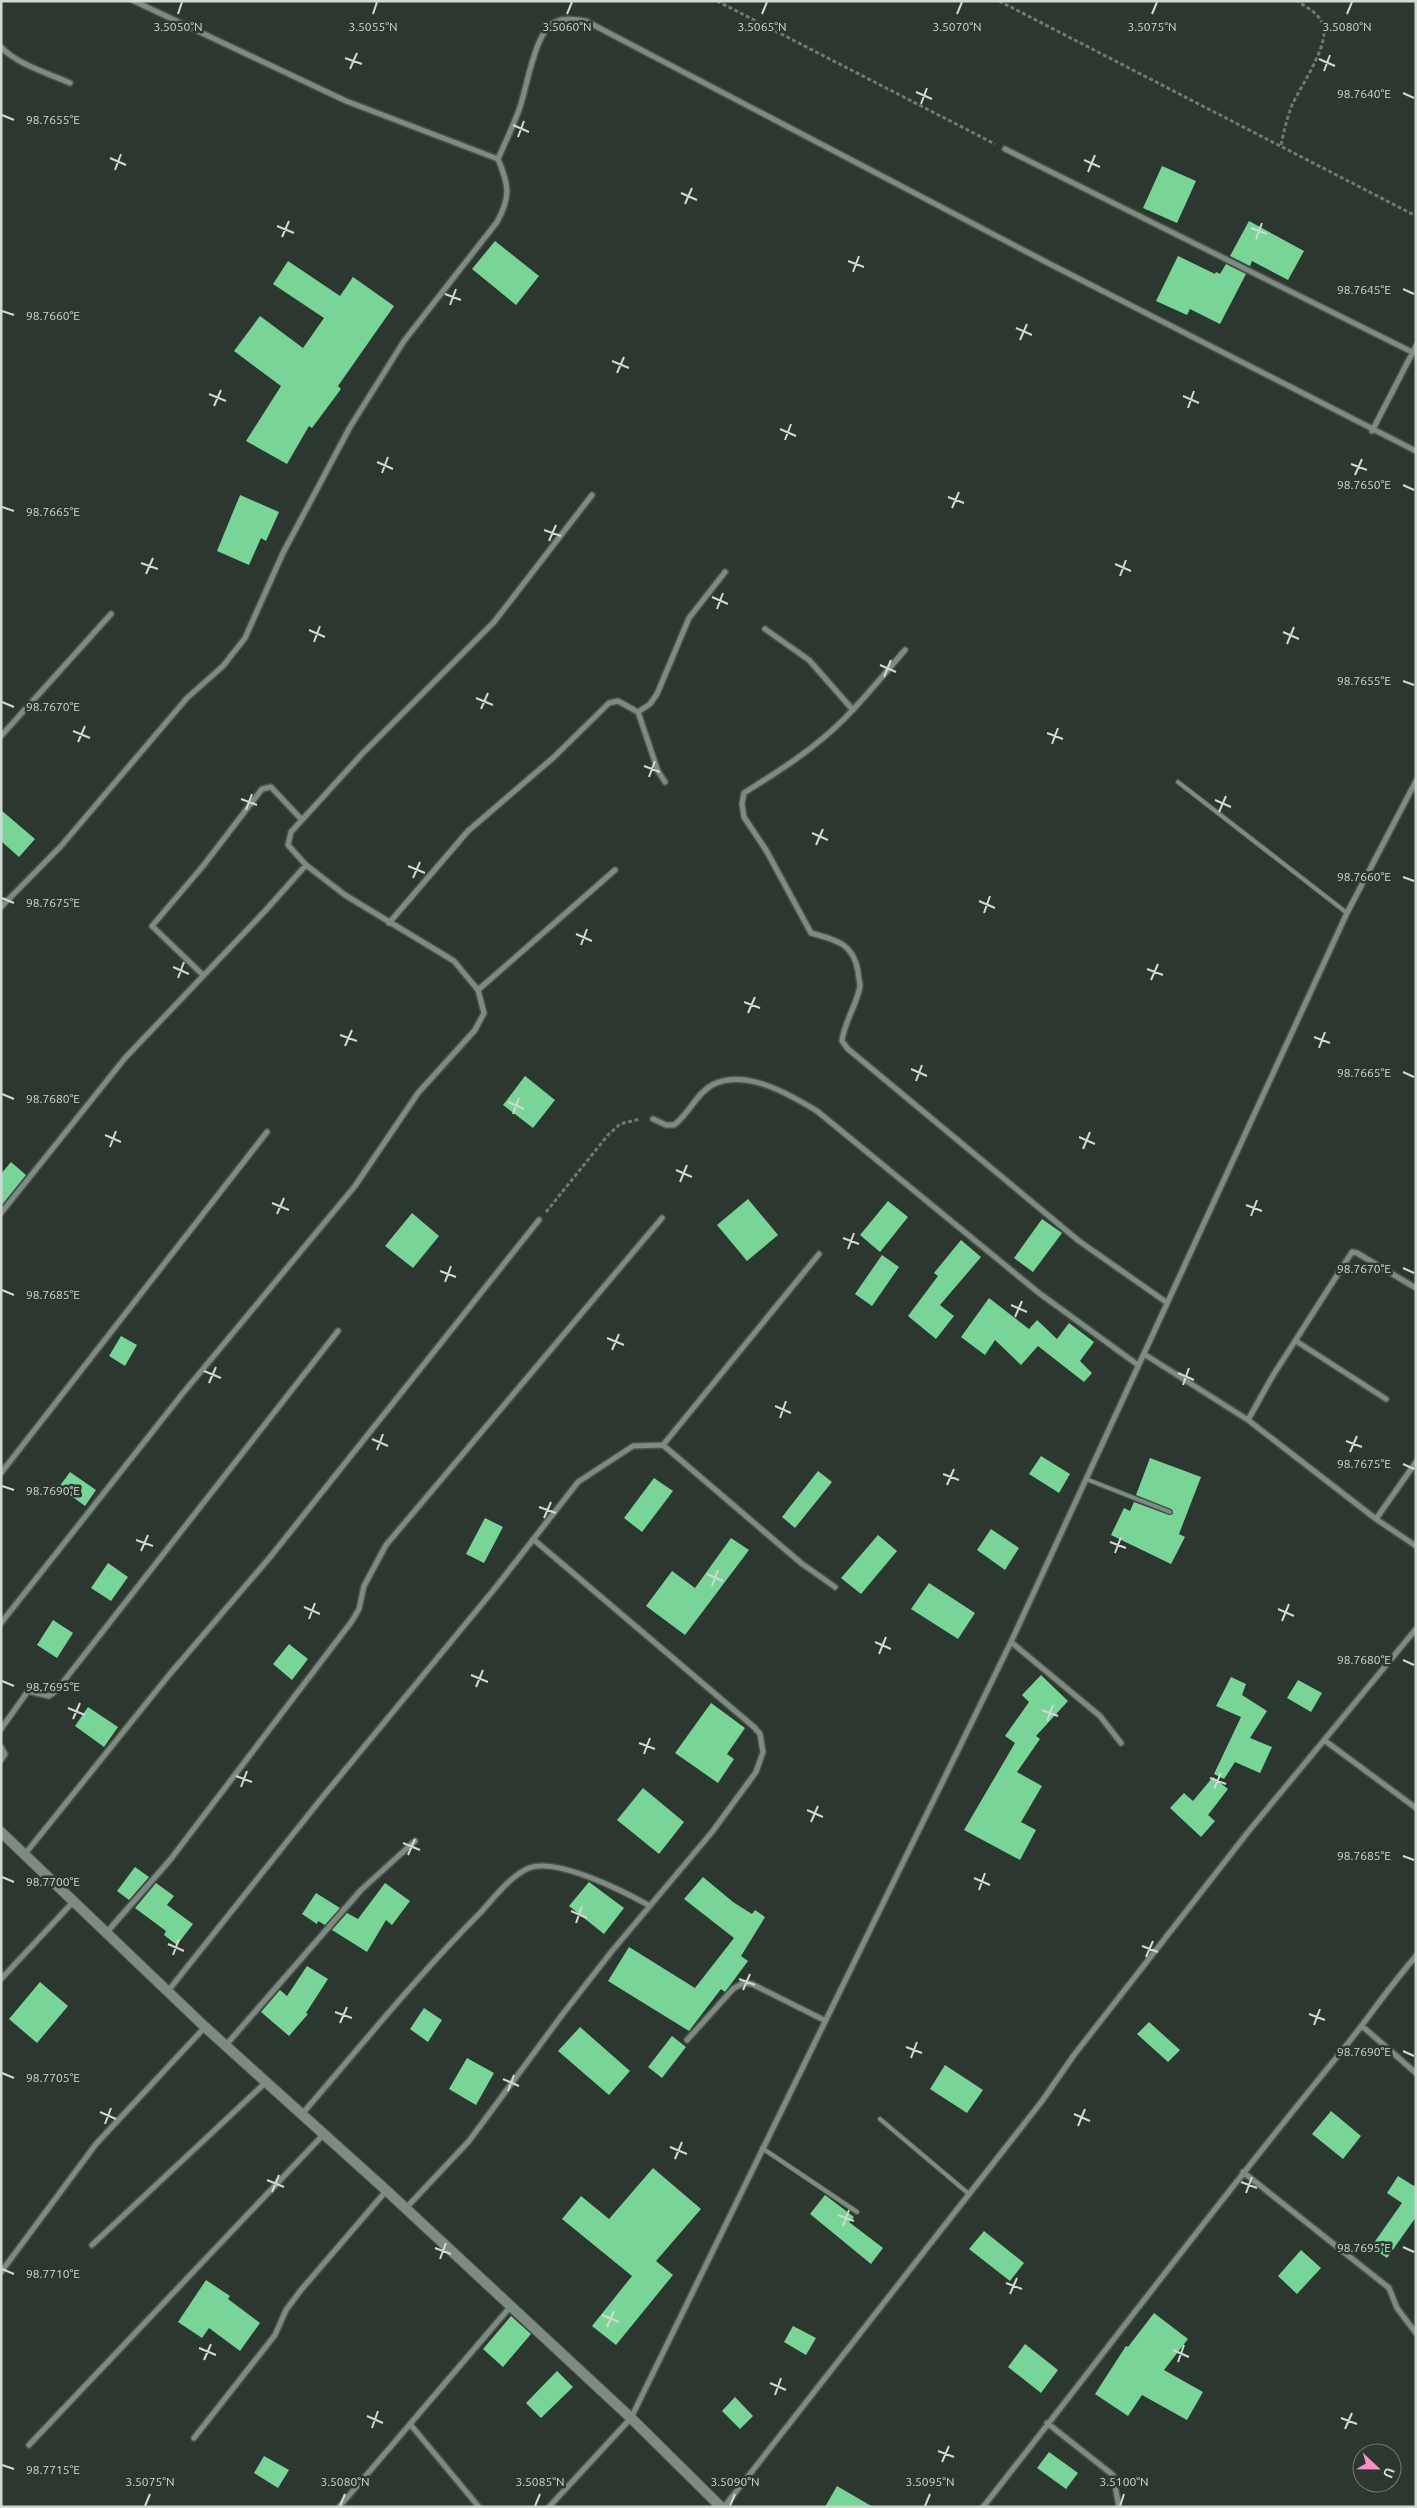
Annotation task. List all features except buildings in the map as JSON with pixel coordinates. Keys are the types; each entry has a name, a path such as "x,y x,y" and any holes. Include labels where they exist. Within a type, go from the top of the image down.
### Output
{"main road":[{"path":"1,1832 205,2027 387,2191 631,2418 723,2507"}],"street":[{"path":"1,907 62,846 187,698 223,666 244,638 283,553 350,427 404,341 497,222 506,207 508,190 506,177 498,159 346,101 134,1"},
{"path":"498,159 519,111 534,56 545,31 554,22 570,19 586,21 1372,430 1416,451"},
{"path":"1,47 6,53 70,83"},
{"path":"1004,148 1412,352"},
{"path":"1372,430 1416,346"},
{"path":"1,1623 183,1393 355,1186 418,1093 475,1030 484,1013 478,990 454,961 345,895 306,865 291,848 288,840 291,832 421,694 494,622 592,496"},
{"path":"638,712 650,704 657,694 689,618 725,572"},
{"path":"1,736 111,614"},
{"path":"765,629 809,660 853,710"},
{"path":"905,650 853,710 795,761 744,793 742,804 744,817 766,850 811,934 840,943 850,950 853,956 860,986 843,1031 842,1041 856,1056 1079,1242 1166,1302"},
{"path":"389,923 468,831 554,757 609,703 618,701 638,712 658,771 665,782"},
{"path":"549,2507 631,2418 824,2020 1011,1642 1144,1354 1166,1302 1347,913 1416,782"},
{"path":"203,974 152,926 203,866 262,789 271,787 302,820"},
{"path":"1,1213 125,1058 265,911 306,865"},
{"path":"478,990 614,870"},
{"path":"653,1119 666,1125 674,1125 712,1085 729,1081 751,1081 786,1092 817,1111 1039,1293 1138,1365"},
{"path":"1,1472 267,1132"},
{"path":"107,1932 170,1860 352,1621 359,1609 364,1586 386,1545 662,1218"},
{"path":"25,1854 169,1675 271,1556 539,1220"},
{"path":"1248,1420 1272,1377 1352,1252 1358,1253 1416,1288"},
{"path":"663,1445 819,1254"},
{"path":"1,1729 28,1691 49,1696 56,1691 338,1331"},
{"path":"1296,1341 1386,1398"},
{"path":"1144,1354 1248,1420 1376,1519 1416,1546"},
{"path":"168,1991 578,1482 633,1446 663,1445 801,1563 835,1588"},
{"path":"1376,1519 1416,1462"},
{"path":"405,2209 474,2134 562,2015 712,1832 756,1772 764,1752 762,1742 754,1727 533,1539"},
{"path":"723,2507 969,2194 1248,1832 1416,1629"},
{"path":"1011,1642 1100,1716 1121,1743"},
{"path":"1324,1740 1416,1808"},
{"path":"1,1747 5,1754 1,1760"},
{"path":"226,2045 361,1890 415,1841"},
{"path":"302,2114 437,1956 512,1880 529,1868 560,1869 612,1885 650,1906"},
{"path":"1,1979 73,1902"},
{"path":"983,2507 1243,2172 1362,2026 1393,1982 1416,1956"},
{"path":"687,2040 733,1989 744,1983 752,1984 824,2020"},
{"path":"1362,2026 1416,2073"},
{"path":"1,2272 96,2144 205,2027"},
{"path":"92,2245 266,2083"},
{"path":"29,2445 323,2135"},
{"path":"1243,2172 1389,2288 1397,2308 1416,2333"},
{"path":"194,2438 275,2336 286,2310 301,2290 387,2191"},
{"path":"339,2507 511,2306"},
{"path":"1047,2423 1113,2476 1119,2507"},
{"path":"410,2424 479,2507"}],"lane":[{"path":"1178,782 1347,913"},
{"path":"1086,1479 1170,1512"},
{"path":"880,2119 969,2194"},
{"path":"762,2148 857,2212"}],"path":[{"path":"717,1 1004,148"},
{"path":"999,1 1416,216"},
{"path":"1281,145 1292,105 1320,49 1324,31 1321,20 1313,10 1297,1"},
{"path":"539,1220 594,1151 620,1124 629,1120 653,1119"}]}
